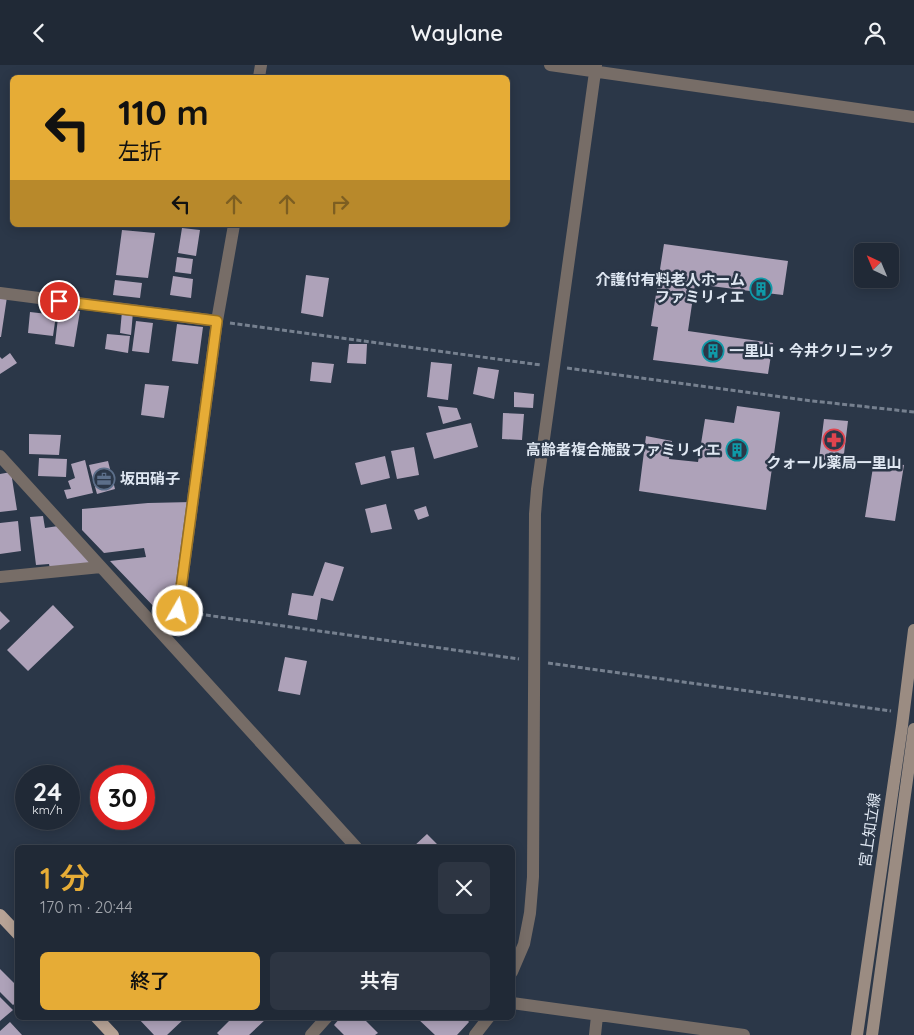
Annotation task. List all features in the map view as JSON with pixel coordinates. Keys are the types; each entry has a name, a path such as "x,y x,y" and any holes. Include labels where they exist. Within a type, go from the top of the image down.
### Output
{"main road":[{"name":"宮上知立線","path":"857,1035 914,630"},
{"name":"宮上知立線","path":"872,1035 914,729"},
{"path":"0,915 15,931"},
{"path":"99,1020 113,1035"}],"street":[{"path":"550,65 595,68 914,117"},
{"path":"515,965 524,944 530,913 532,877 534,553 537,489 595,68"},
{"path":"161,632 178,611 217,321 234,227"},
{"path":"0,293 217,321"},
{"path":"0,456 354,845"},
{"path":"0,577 101,567"},
{"path":"515,1003 744,1035"},
{"path":"595,1035 598,1016"},
{"path":"311,1035 324,1020"},
{"path":"475,1035 487,1020"}],"building":[{"path":"182,228 200,230 196,256 178,253"},
{"path":"122,230 155,233 148,278 116,275"},
{"name":"介護付有料老人ホーム ファミリィエ","path":"664,244 788,261 783,295 695,284 688,331 773,343 768,374 653,360 658,327 651,326"},
{"path":"177,257 193,259 191,274 175,272"},
{"path":"306,275 329,278 323,317 301,313"},
{"path":"173,276 193,279 191,298 170,295"},
{"path":"115,280 142,283 140,298 113,295"},
{"path":"0,296 7,297 1,337 0,337"},
{"path":"59,309 80,311 74,347 55,344"},
{"path":"122,311 133,312 131,335 120,333"},
{"path":"30,312 56,315 53,336 28,333"},
{"path":"136,321 153,323 149,353 132,351"},
{"path":"177,324 203,327 198,364 172,361"},
{"path":"107,334 130,336 128,353 105,349"},
{"path":"349,344 367,344 366,364 347,363"},
{"path":"10,353 17,363 0,374 0,357 2,359"},
{"path":"312,362 334,364 331,383 310,381"},
{"path":"431,362 452,364 448,400 427,397"},
{"path":"478,367 499,370 494,399 473,394"},
{"path":"145,384 169,386 164,418 141,415"},
{"path":"514,392 534,394 533,408 514,407"},
{"path":"438,406 457,408 461,419 443,424"},
{"name":"高齢者複合施設ファミリィエ","path":"737,406 780,412 766,510 639,491 646,436 672,441 669,459 698,462 705,419 734,423"},
{"path":"503,413 524,414 522,440 502,439"},
{"name":"クォール薬局一里山","path":"824,419 848,421 843,462 819,459"},
{"path":"471,423 478,447 434,459 426,433"},
{"path":"29,434 61,435 59,455 29,454"},
{"path":"414,447 419,475 397,479 391,451"},
{"path":"385,456 390,478 361,485 355,463"},
{"path":"39,458 67,459 66,477 38,476"},
{"path":"85,460 93,493 67,499 64,490 71,489 68,481 75,478 71,464"},
{"path":"108,461 115,489 97,494 89,465"},
{"path":"874,461 904,465 895,521 865,517"},
{"path":"11,472 17,510 0,512 0,474"},
{"path":"192,502 177,603 158,611 110,561 146,557 144,548 104,553 82,530 82,509 148,503"},
{"path":"386,504 392,529 371,533 365,509"},
{"path":"426,506 429,516 418,520 414,510"},
{"path":"43,516 45,528 58,526 93,566 50,569 49,564 36,565 30,517"},
{"path":"18,521 21,551 0,554 0,523"},
{"path":"325,562 344,567 333,601 321,598 317,620 288,615 292,593 313,596"},
{"path":"53,605 74,627 28,671 7,650"},
{"path":"0,611 10,621 0,630"},
{"path":"285,657 307,661 300,695 278,691"},
{"path":"427,834 438,845 415,845"},
{"path":"0,969 15,984 15,1003 13,1005 0,992"},
{"path":"0,997 13,1010 0,1021"},
{"path":"140,1020 183,1020 167,1035 154,1035"},
{"path":"230,1020 265,1020 249,1035 219,1035 217,1033"},
{"path":"338,1020 365,1020 378,1033 375,1035 344,1035 334,1025"},
{"path":"419,1020 467,1020 469,1022 457,1035 435,1035"},
{"path":"10,1022 22,1035 0,1035 0,1031"}],"place":[{"name":"介護付有料老人ホーム ファミリィエ","path":"761,289"},
{"name":"一里山・今井クリニック","path":"713,351"},
{"name":"クォール薬局一里山","path":"834,440"},
{"name":"高齢者複合施設ファミリィエ","path":"737,450"},
{"name":"坂田硝子","path":"104,479"}],"route":[{"path":"59,301 217,321 178,611"}]}
